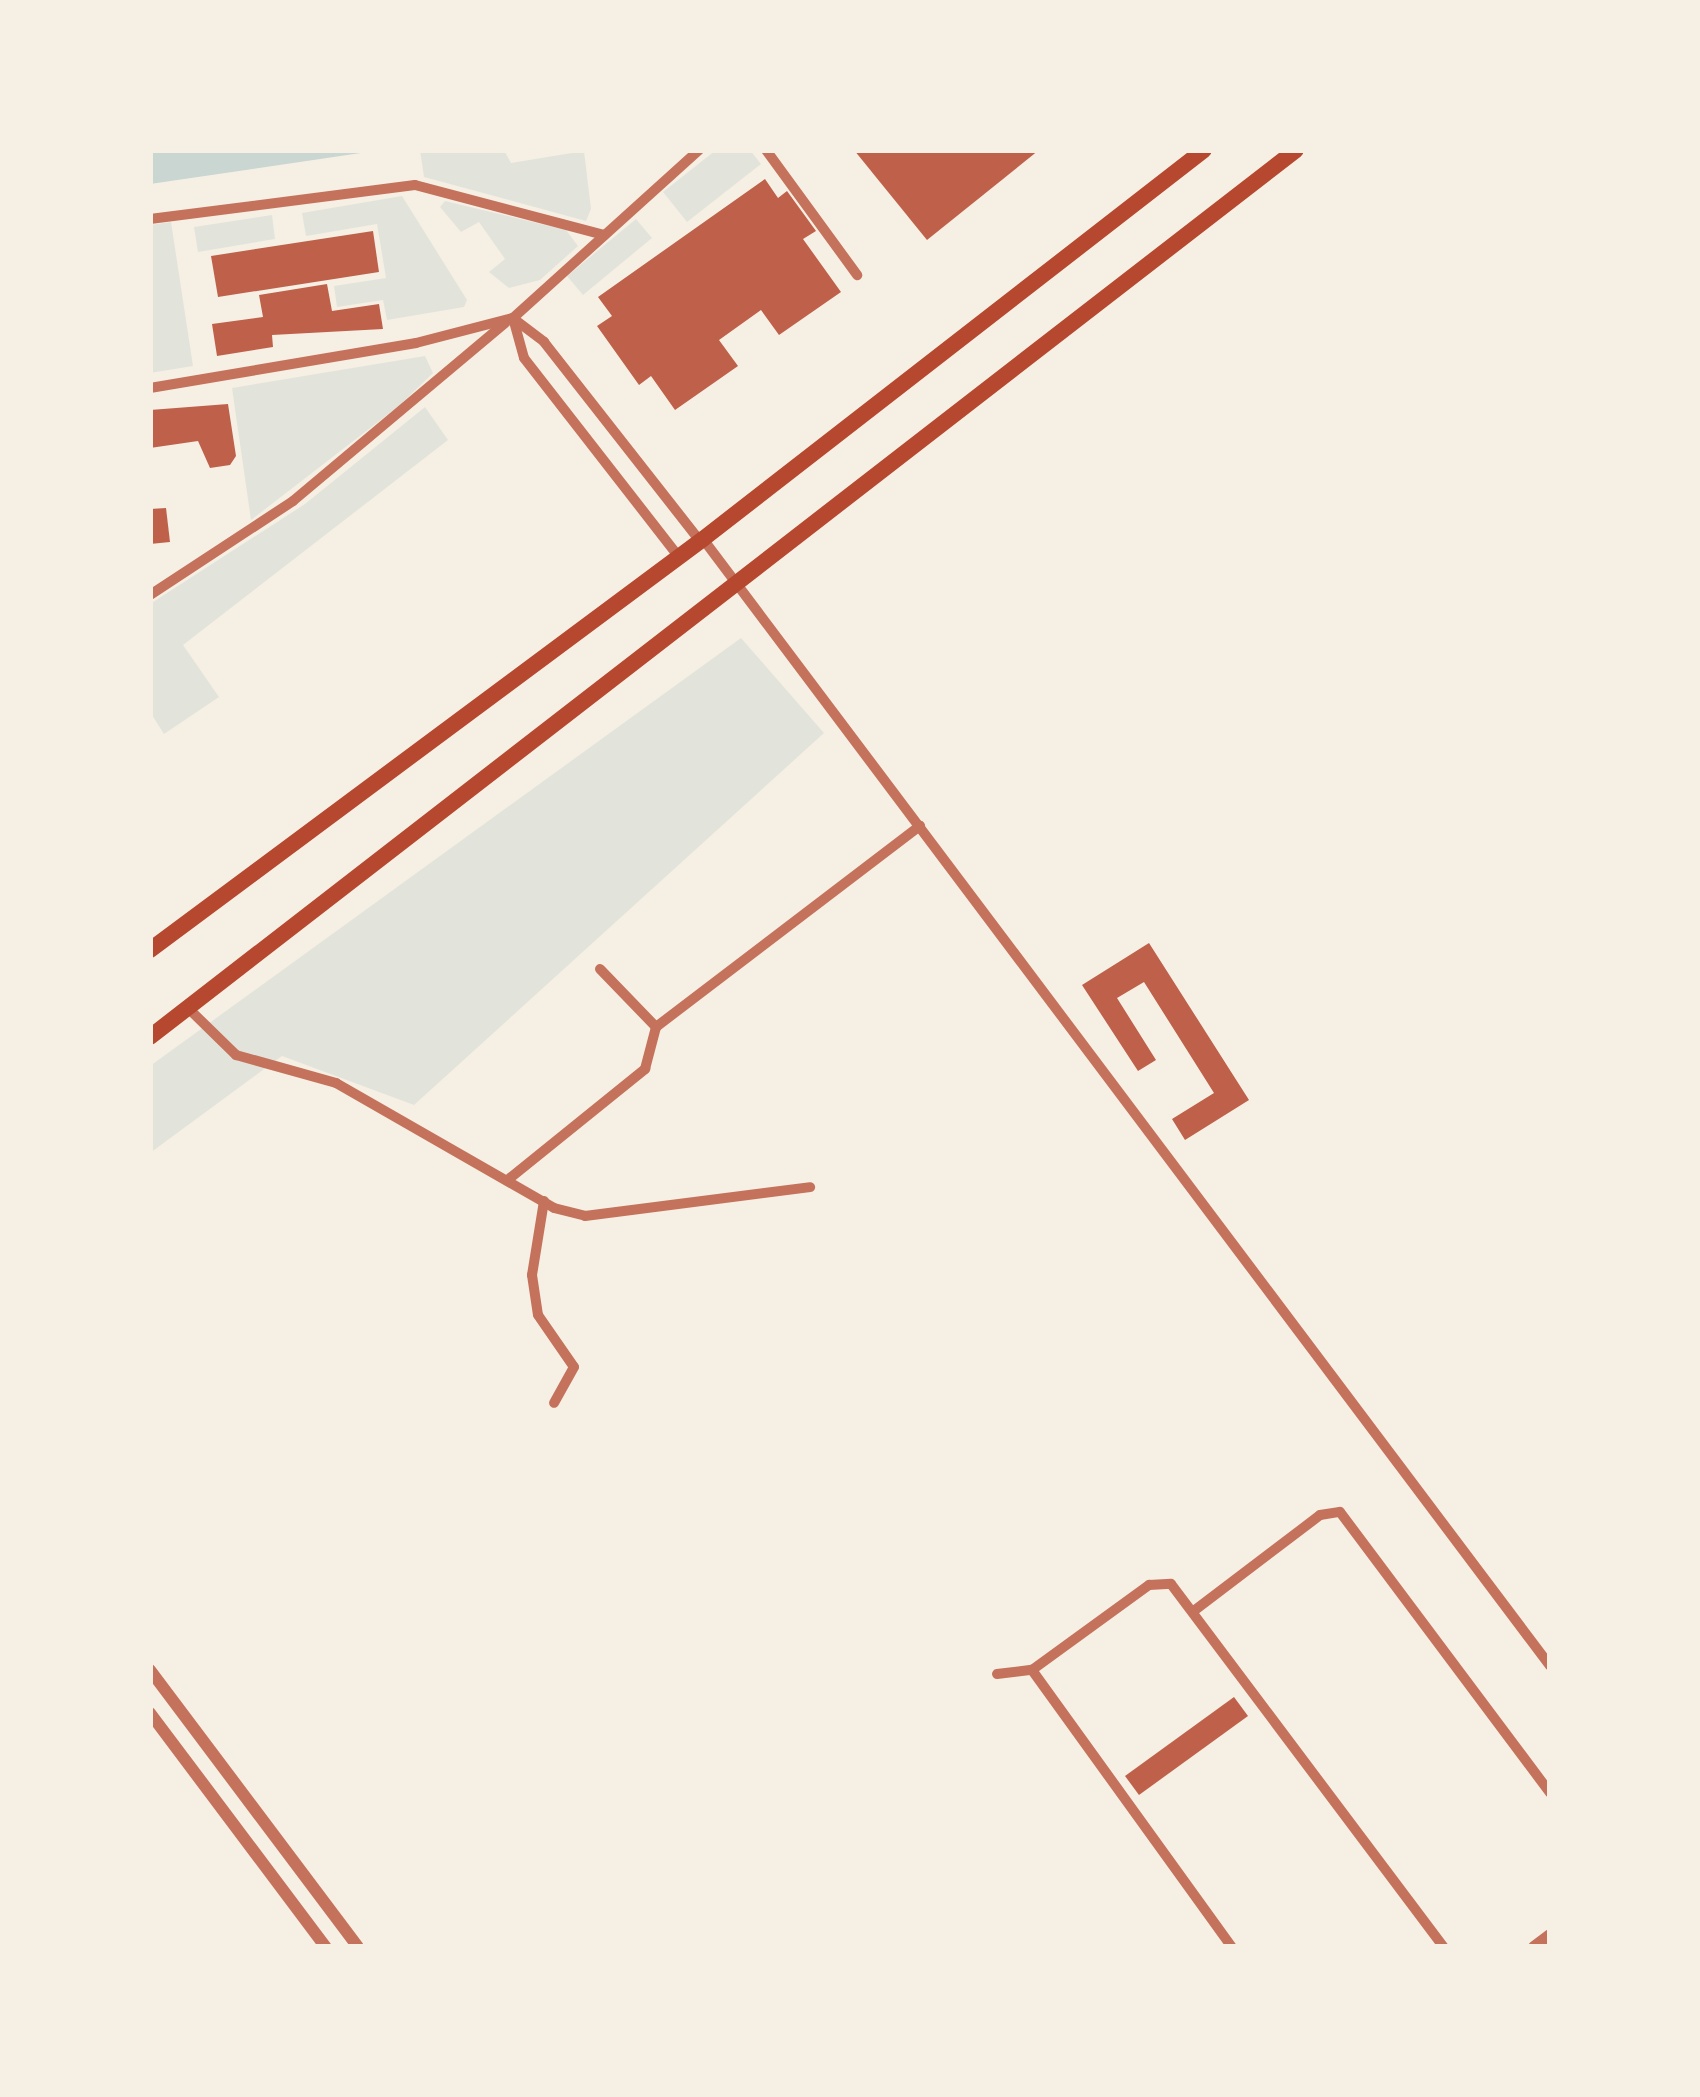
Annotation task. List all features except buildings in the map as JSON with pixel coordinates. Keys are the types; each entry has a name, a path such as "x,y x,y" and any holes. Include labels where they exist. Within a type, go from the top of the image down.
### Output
{"main road":[{"path":"150,950 702,540 1204,150"},
{"path":"150,1037 1296,150"}],"street":[{"path":"150,595 293,501 512,318 700,150"},
{"path":"766,150 857,274"},
{"path":"150,219 415,184 604,235"},
{"path":"512,318 544,342 739,585 1550,1666"},
{"path":"150,388 416,343 512,318"},
{"path":"512,318 524,358 679,557"},
{"path":"510,1178 645,1069 656,1027 920,826"},
{"path":"600,969 656,1027"},
{"path":"189,1010 236,1055 337,1083 544,1201 585,1216 810,1187"},
{"path":"544,1201 534,1241 538,1315 574,1367 554,1403"},
{"path":"1195,1610 1320,1515 1340,1512 1550,1793"},
{"path":"997,1674 1032,1670 1149,1586 1171,1584 1444,1947"},
{"path":"1032,1670 1232,1947"},
{"path":"153,1680 358,1947"},
{"path":"150,1713 326,1947"},
{"path":"1534,1947 1550,1935"}],"shaded area":[{"path":"150,150 381,150 150,184"},
{"path":"420,150 504,150 511,163 584,151 591,209 586,221 424,177"},
{"path":"716,150 750,150 761,164 687,222 663,192"},
{"path":"402,196 467,300 464,307 387,320 383,300 337,307 334,286 386,278 377,224 306,236 302,213"},
{"path":"445,201 566,230 578,246 540,280 509,288 489,272 505,259 479,222 461,232 440,207"},
{"path":"272,215 275,239 198,252 194,227"},
{"path":"636,219 652,238 583,295 567,276"},
{"path":"171,222 193,366 150,373 150,225"},
{"path":"425,356 433,373 400,405 251,520 232,388"},
{"path":"425,407 448,440 183,645 219,697 164,734 150,712 150,604 305,504"},
{"path":"741,638 824,733 414,1105 282,1056 150,1153 150,1066"}]}
